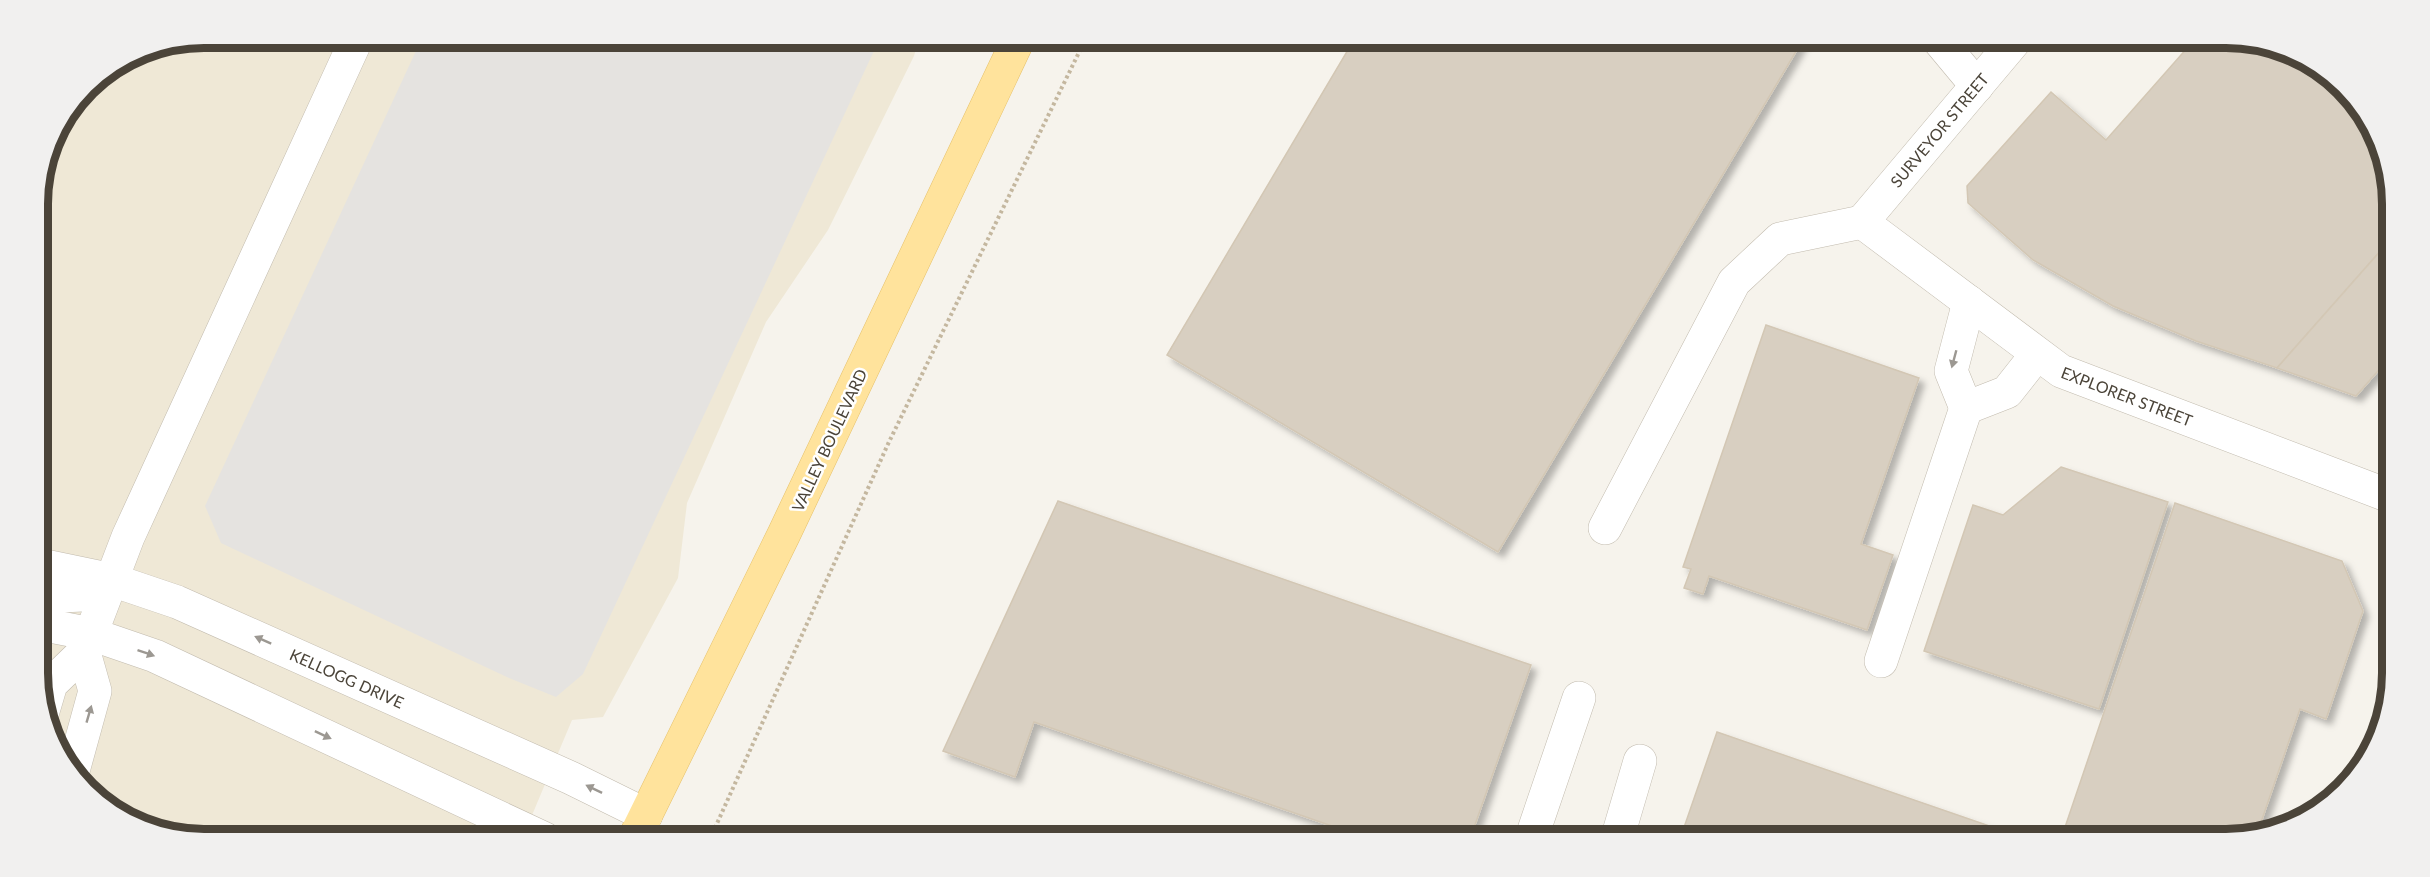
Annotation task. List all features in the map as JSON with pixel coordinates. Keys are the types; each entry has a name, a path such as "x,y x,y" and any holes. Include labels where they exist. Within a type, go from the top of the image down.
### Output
{"main road":[{"name":"VALLEY BOULEVARD","path":"640,827 784,534 1014,48"}],"street":[{"path":"49,690 51,684 88,643 128,537 352,48"},
{"path":"1945,48 1977,86"},
{"name":"SURVEYOR STREET","path":"1862,222 2009,48"},
{"path":"1605,528 1734,282 1780,239 1862,222"},
{"name":"EXPLORER STREET","path":"1862,222 2061,372 2382,493"},
{"path":"1881,661 1966,408 1951,371 1969,302"},
{"path":"1966,408 2007,392 2037,354"},
{"name":"KELLOGG DRIVE","path":"48,567 112,580 177,602 571,778 640,827"},
{"path":"48,597 82,595 112,580"},
{"path":"48,627 88,643 155,656 524,829"},
{"path":"76,762 95,692 88,643"},
{"path":"1534,829 1579,698"},
{"path":"1620,829 1640,761"}],"path":[{"path":"715,829 888,444 1081,48"}],"shaded area":[{"path":"194,48 916,48 828,230 766,322 687,503 678,578 603,717 572,720 526,829 184,828 154,821 117,803 87,776 74,760 56,723 48,683 48,194 53,164 64,135 80,109 109,80 154,56"},
{"path":"417,48 875,48 583,674 556,697 509,678 221,543 205,506"}],"building":[{"path":"1349,48 1798,48 1498,552 1167,355"},
{"path":"2187,48 2246,49 2276,56 2295,64 2321,80 2350,109 2361,126 2377,164 2381,184 2382,249 2277,368 2196,341 2113,306 2033,260 1968,203 1967,186 2051,92 2106,140"},
{"path":"2382,249 2382,366 2356,396 2277,368"},
{"path":"1766,325 1919,378 1861,544 1893,555 1867,630 1709,576 1703,594 1684,588 1691,569 1683,567"},
{"path":"2061,467 2168,502 2099,709 1924,651 1973,505 2003,515"},
{"path":"1058,501 1531,665 1474,829 1340,829 1034,722 1015,777 943,751"},
{"path":"2175,503 2342,561 2363,611 2326,719 2300,709 2260,825 2236,829 2064,829"},
{"path":"1717,732 1998,829 1683,829"}]}
